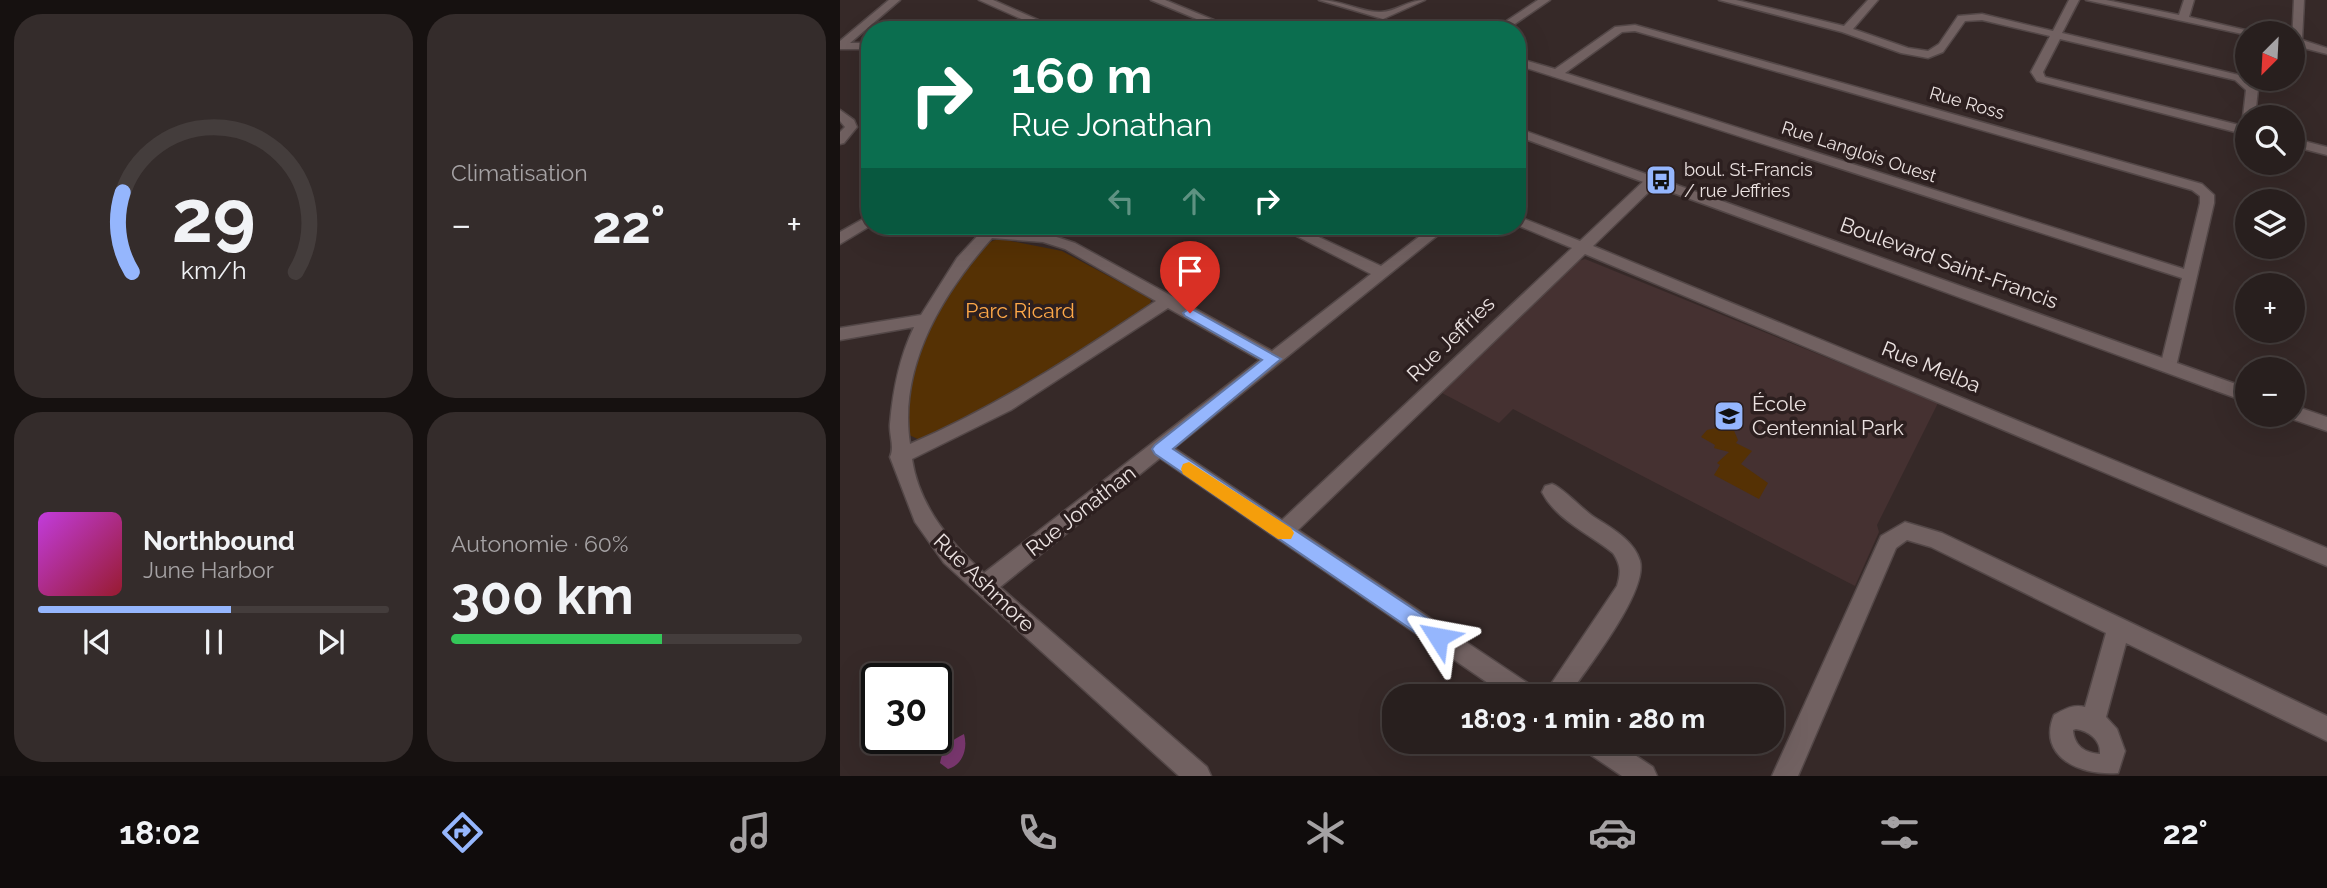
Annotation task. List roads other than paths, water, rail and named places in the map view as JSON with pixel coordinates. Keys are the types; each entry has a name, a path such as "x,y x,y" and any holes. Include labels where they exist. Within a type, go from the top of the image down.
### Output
{"street":[{"path":"870,21 895,0"},
{"path":"984,0 1034,21"},
{"path":"1156,0 1209,21"},
{"path":"1324,0 1383,16 1420,0"},
{"path":"1724,0 1930,54 1938,51 1960,19 1969,16 2239,78 2252,89 2250,105"},
{"path":"1846,30 1873,0"},
{"path":"2074,0 2038,72 2041,79 2235,128"},
{"path":"2091,0 2235,29"},
{"path":"2183,19 2189,0"},
{"path":"2296,21 2299,0"},
{"path":"1511,21 1540,1"},
{"path":"840,46 861,28"},
{"name":"Rue Ross","path":"1556,74 1615,31 1634,28 2204,191 2207,198 2169,367"},
{"path":"2305,45 2327,51"},
{"path":"840,46 861,46"},
{"name":"Rue Langlois Ouest","path":"1526,64 2191,276"},
{"path":"840,114 851,127 840,140"},
{"name":"Boulevard Saint-Francis","path":"1526,135 2235,391"},
{"path":"2305,145 2327,151"},
{"name":"Rue Jeffries","path":"1283,532 1652,181"},
{"name":"Rue Melba","path":"1526,224 2327,558"},
{"path":"840,239 861,225"},
{"name":"Rue Ashmore","path":"987,235 953,272 924,320 902,390 897,430 899,457 910,494 931,533 951,557 1198,776"},
{"path":"1022,235 1061,243 1273,359"},
{"path":"1303,235 1381,273"},
{"name":"Rue Jonathan","path":"983,587 1430,235"},
{"path":"899,457 996,413 1168,300"},
{"path":"840,334 924,320"},
{"path":"2305,416 2327,424"},
{"path":"1161,449 1509,684"},
{"path":"1552,492 1566,511 1624,549 1632,573 1626,591 1563,684"},
{"path":"1785,776 1888,542 1905,531 1923,534 2327,729"},
{"path":"2093,722 2119,628"},
{"path":"1612,754 1644,776"}],"place":[{"name":"boul. St-Francis / rue Jeffries","path":"1661,180"},
{"name":"École Centennial Park","path":"1729,416"}],"park label":[{"name":"Parc Ricard","path":"1020,311"}]}
